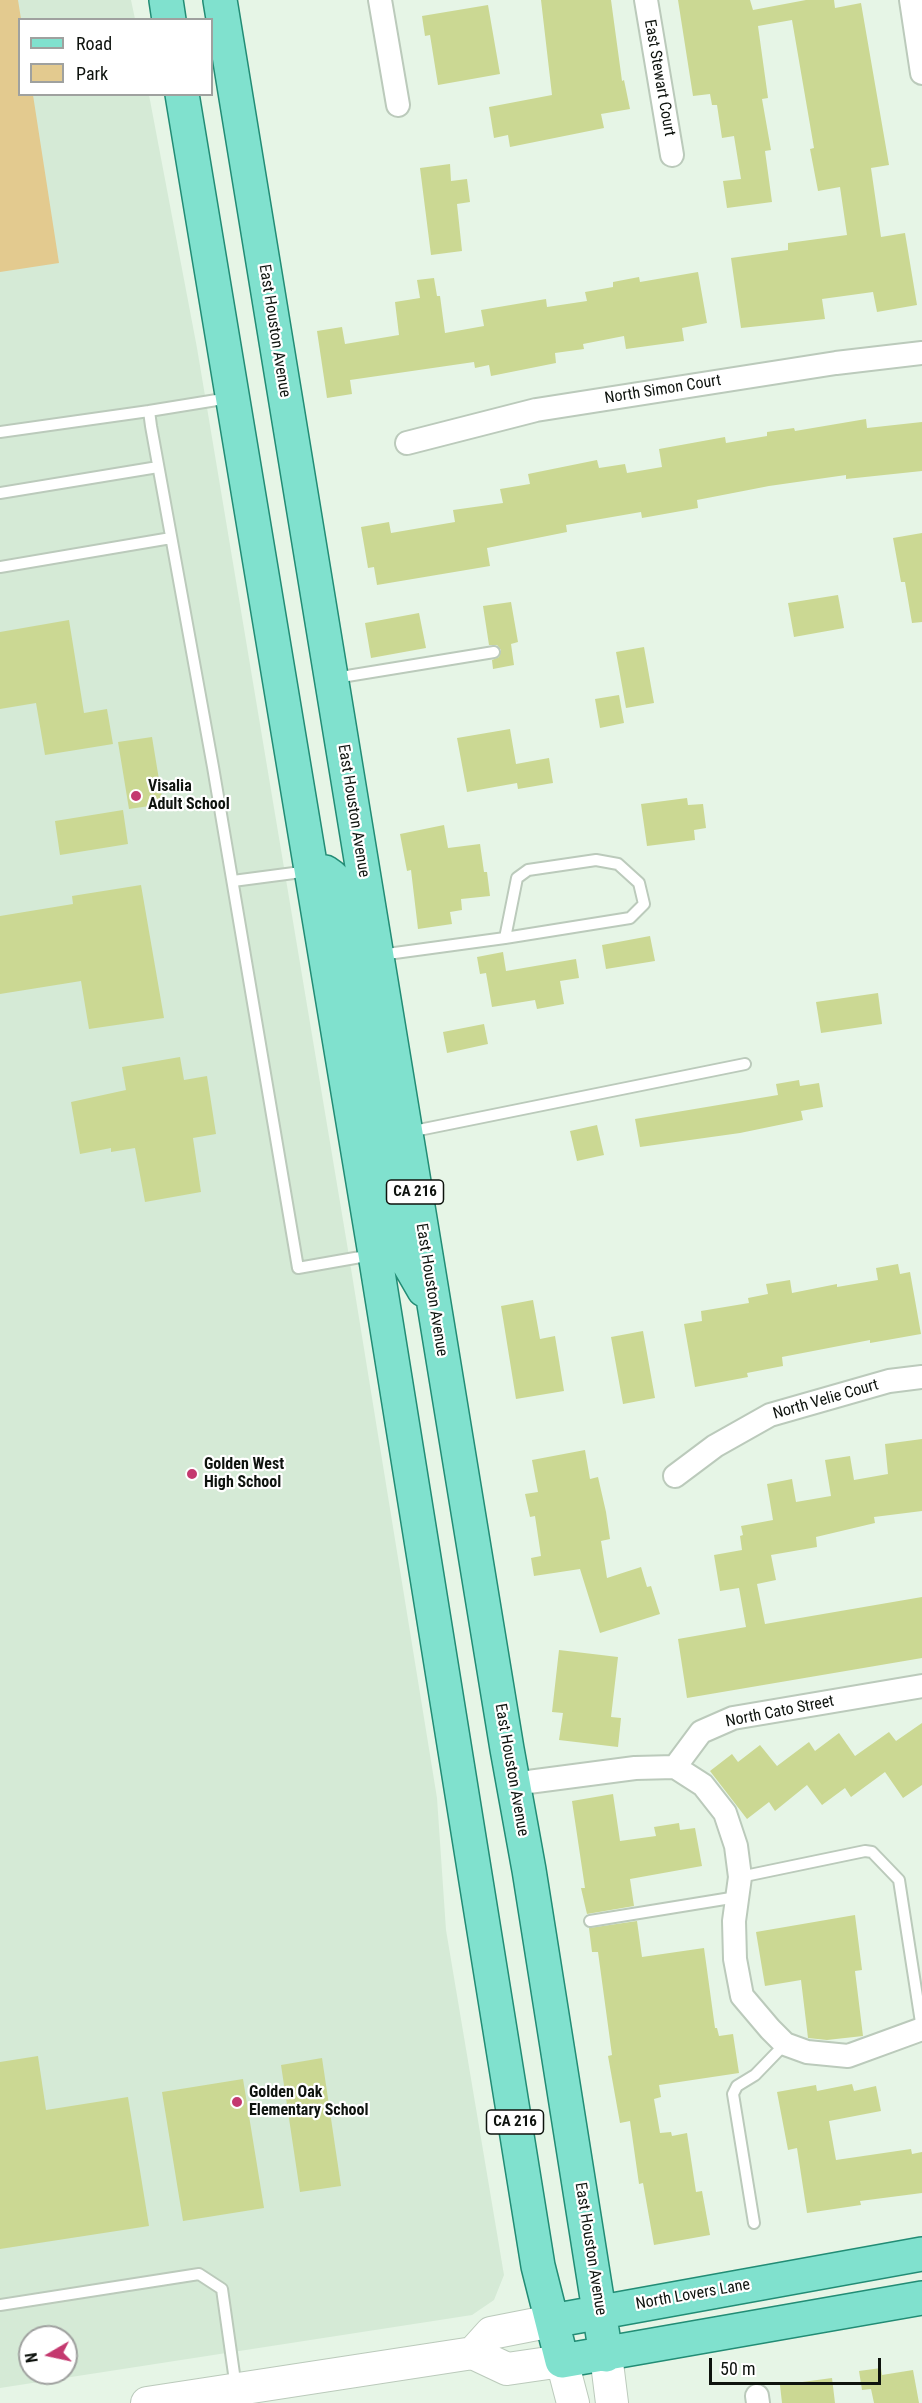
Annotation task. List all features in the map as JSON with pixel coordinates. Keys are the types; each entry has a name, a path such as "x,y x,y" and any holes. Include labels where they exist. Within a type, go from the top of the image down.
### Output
{"main road":[{"path":"166,0 170,18"},
{"name":"East Houston Avenue","path":"220,0 405,1132 529,1870 600,2312 612,2403"},
{"name":"CA 216","path":"182,96 375,1254 536,2254 573,2403"},
{"path":"312,871 325,873 332,877 343,905 398,1245 434,1307"},
{"name":"North Lovers Lane","path":"473,2353 491,2333 922,2254"},
{"path":"147,2403 473,2353 507,2369 606,2355 922,2298"}],"street":[{"path":"380,0 398,105"},
{"name":"East Stewart Court","path":"646,0 672,155"},
{"path":"911,0 922,73"},
{"name":"North Simon Court","path":"407,443 536,410 836,363 922,353"},
{"name":"North Velie Court","path":"675,1476 715,1446 770,1415 867,1387 922,1377"},
{"name":"North Cato Street","path":"675,1767 701,1732 733,1718 922,1686"},
{"path":"513,1784 635,1768 675,1767 703,1785 725,1813 736,1846 738,1887 734,1921 735,1959 742,1996 785,2044 807,2052 848,2056 922,2029"}],"lane":[{"path":"0,432 232,397"},
{"path":"149,411 233,881 298,1268 375,1254"},
{"path":"0,493 158,467"},
{"path":"0,567 171,538"},
{"path":"331,679 494,652"},
{"path":"376,956 506,938 630,918 644,904 639,882 618,864 596,860 528,870 517,878 506,938"},
{"path":"233,881 312,871"},
{"path":"405,1132 745,1064"},
{"path":"590,1921 738,1887 865,1851 872,1852 899,1880 922,2029"},
{"path":"754,2223 733,2094 737,2086 755,2075 785,2044"},
{"path":"0,2305 199,2274 222,2289 236,2388"}],"shaded area":[{"path":"0,0 131,0 135,18 18,18 18,96 149,96 197,348 437,1798 446,1930 504,2275 494,2300 472,2315 78,2376 78,2325 18,2325 19,2385 0,2388"}],"green space":[{"path":"0,0 18,0 21,18 18,18 18,96 33,96 59,263 0,272"}],"building":[{"path":"541,0 611,0 622,81 624,80 630,109 601,114 604,128 510,147 508,135 494,138 489,107 552,95"},
{"path":"678,0 750,0 753,10 806,0 834,0 835,8 861,3 889,165 871,168 881,237 905,233 917,305 877,312 873,292 822,299 825,319 741,328 731,258 788,250 788,243 847,235 840,187 818,191 810,149 814,148 792,20 758,26 768,98 762,99 771,150 765,151 772,202 727,208 723,181 741,179 734,136 722,138 717,105 712,105 710,94 693,96"},
{"path":"488,5 500,74 438,85 430,35 425,36 422,16"},
{"path":"450,164 451,181 467,179 470,202 457,204 462,251 431,255 420,168"},
{"path":"698,272 707,323 682,328 684,341 626,349 624,336 583,344 584,349 555,353 556,363 491,376 489,365 475,368 474,362 350,380 352,394 327,398 317,331 342,327 345,344 399,335 395,302 420,298 417,280 434,278 437,296 440,296 445,333 484,326 481,310 546,299 547,307 587,301 585,292 613,287 613,282 639,277 640,282"},
{"path":"866,419 867,428 922,422 922,471 846,479 846,475 769,486 697,500 698,508 642,518 641,512 566,525 567,532 487,548 490,566 377,585 374,567 368,568 361,527 389,522 391,533 455,522 453,510 503,503 500,489 530,484 528,474 597,460 599,468 625,464 627,473 662,467 659,449 725,437 726,443 767,436 767,432 794,428 795,431"},
{"path":"922,533 922,622 912,623 905,582 901,582 893,538"},
{"path":"838,595 844,628 794,637 788,603"},
{"path":"511,602 518,642 511,644 514,665 493,669 492,660 499,657 501,650 497,645 489,645 483,606"},
{"path":"419,613 426,648 371,658 365,623"},
{"path":"69,620 84,713 107,709 113,744 45,755 36,703 0,709 0,632"},
{"path":"644,647 654,703 626,708 616,652"},
{"path":"619,695 624,723 600,728 595,699"},
{"path":"510,729 516,764 549,758 553,783 518,789 517,783 467,792 457,738"},
{"path":"152,737 163,804 129,809 118,742"},
{"path":"687,798 688,805 703,804 706,828 694,830 695,840 647,846 641,804"},
{"path":"123,810 128,844 60,855 55,821"},
{"path":"444,825 448,848 480,844 490,896 461,899 462,910 450,912 452,924 418,929 411,870 407,871 400,834"},
{"path":"141,885 164,1018 89,1029 81,981 0,994 0,916 73,904 72,896"},
{"path":"650,936 655,961 606,969 602,945"},
{"path":"503,952 506,971 576,959 579,978 560,981 564,1004 537,1009 535,1000 492,1007 486,973 480,974 477,957"},
{"path":"878,993 882,1024 821,1033 816,1002"},
{"path":"484,1024 488,1044 447,1053 443,1032"},
{"path":"180,1057 184,1080 207,1076 216,1134 193,1138 201,1192 145,1202 135,1148 111,1152 111,1148 80,1154 71,1102 126,1090 122,1067"},
{"path":"799,1080 800,1086 819,1083 823,1107 801,1111 803,1120 740,1133 640,1147 635,1119 778,1095 776,1084"},
{"path":"597,1125 604,1155 577,1161 570,1131"},
{"path":"898,1264 900,1274 910,1272 921,1334 870,1343 870,1340 782,1357 783,1366 747,1373 748,1377 695,1387 684,1324 702,1321 701,1311 749,1303 748,1298 768,1294 766,1284 790,1280 792,1293 837,1284 837,1287 878,1280 876,1268"},
{"path":"533,1300 540,1339 555,1336 564,1391 516,1399 501,1306"},
{"path":"643,1331 655,1398 623,1404 611,1337"},
{"path":"922,1439 922,1511 874,1517 875,1523 816,1537 817,1547 771,1555 776,1580 757,1584 765,1624 922,1597 922,1658 687,1698 678,1639 746,1627 739,1588 720,1591 714,1555 742,1550 741,1526 773,1520 767,1484 792,1479 796,1502 831,1496 825,1460 850,1456 854,1480 888,1474 885,1444"},
{"path":"585,1450 590,1479 598,1477 606,1512 610,1539 601,1541 607,1578 641,1567 647,1587 651,1586 660,1614 600,1633 580,1569 534,1576 531,1558 541,1556 535,1516 530,1517 525,1494 538,1492 532,1460"},
{"path":"559,1650 618,1657 611,1717 621,1718 618,1747 559,1740 563,1713 552,1712"},
{"path":"922,1723 922,1785 903,1798 885,1772 851,1797 845,1788 822,1805 807,1785 775,1811 769,1802 747,1819 710,1771 732,1754 738,1762 760,1745 777,1766 809,1742 815,1751 839,1733 855,1756 889,1732 896,1741"},
{"path":"613,1794 620,1841 656,1836 654,1827 679,1823 680,1830 695,1828 702,1866 630,1879 634,1906 587,1914 581,1888 585,1888 572,1801"},
{"path":"855,1915 862,1970 855,1971 863,2036 827,2040 808,2038 801,1980 765,1986 756,1932"},
{"path":"637,1921 642,1957 704,1948 715,2028 719,2036 733,2034 739,2073 659,2085 661,2097 654,2099 660,2133 671,2132 672,2136 687,2133 696,2192 702,2191 710,2235 654,2245 643,2183 639,2184 630,2121 620,2123 608,2056 612,2055 598,1952 592,1952 589,1928"},
{"path":"38,2056 46,2110 128,2097 149,2226 0,2249 0,2062"},
{"path":"322,2058 341,2186 300,2192 281,2065"},
{"path":"243,2079 264,2208 183,2221 162,2092"},
{"path":"852,2084 854,2091 876,2086 881,2111 829,2121 836,2160 911,2149 912,2154 922,2152 922,2193 860,2201 861,2205 807,2213 797,2148 788,2150 777,2092 816,2085 817,2091"},
{"path":"881,2368 882,2375 913,2370 919,2403 874,2403 871,2389 862,2390 859,2371"},
{"path":"832,2378 835,2403 782,2403 780,2385"}],"place":[{"name":"Visalia Adult School","path":"136,796"},
{"name":"Golden West High School","path":"192,1474"},
{"name":"Golden Oak Elementary School","path":"237,2102"}]}
